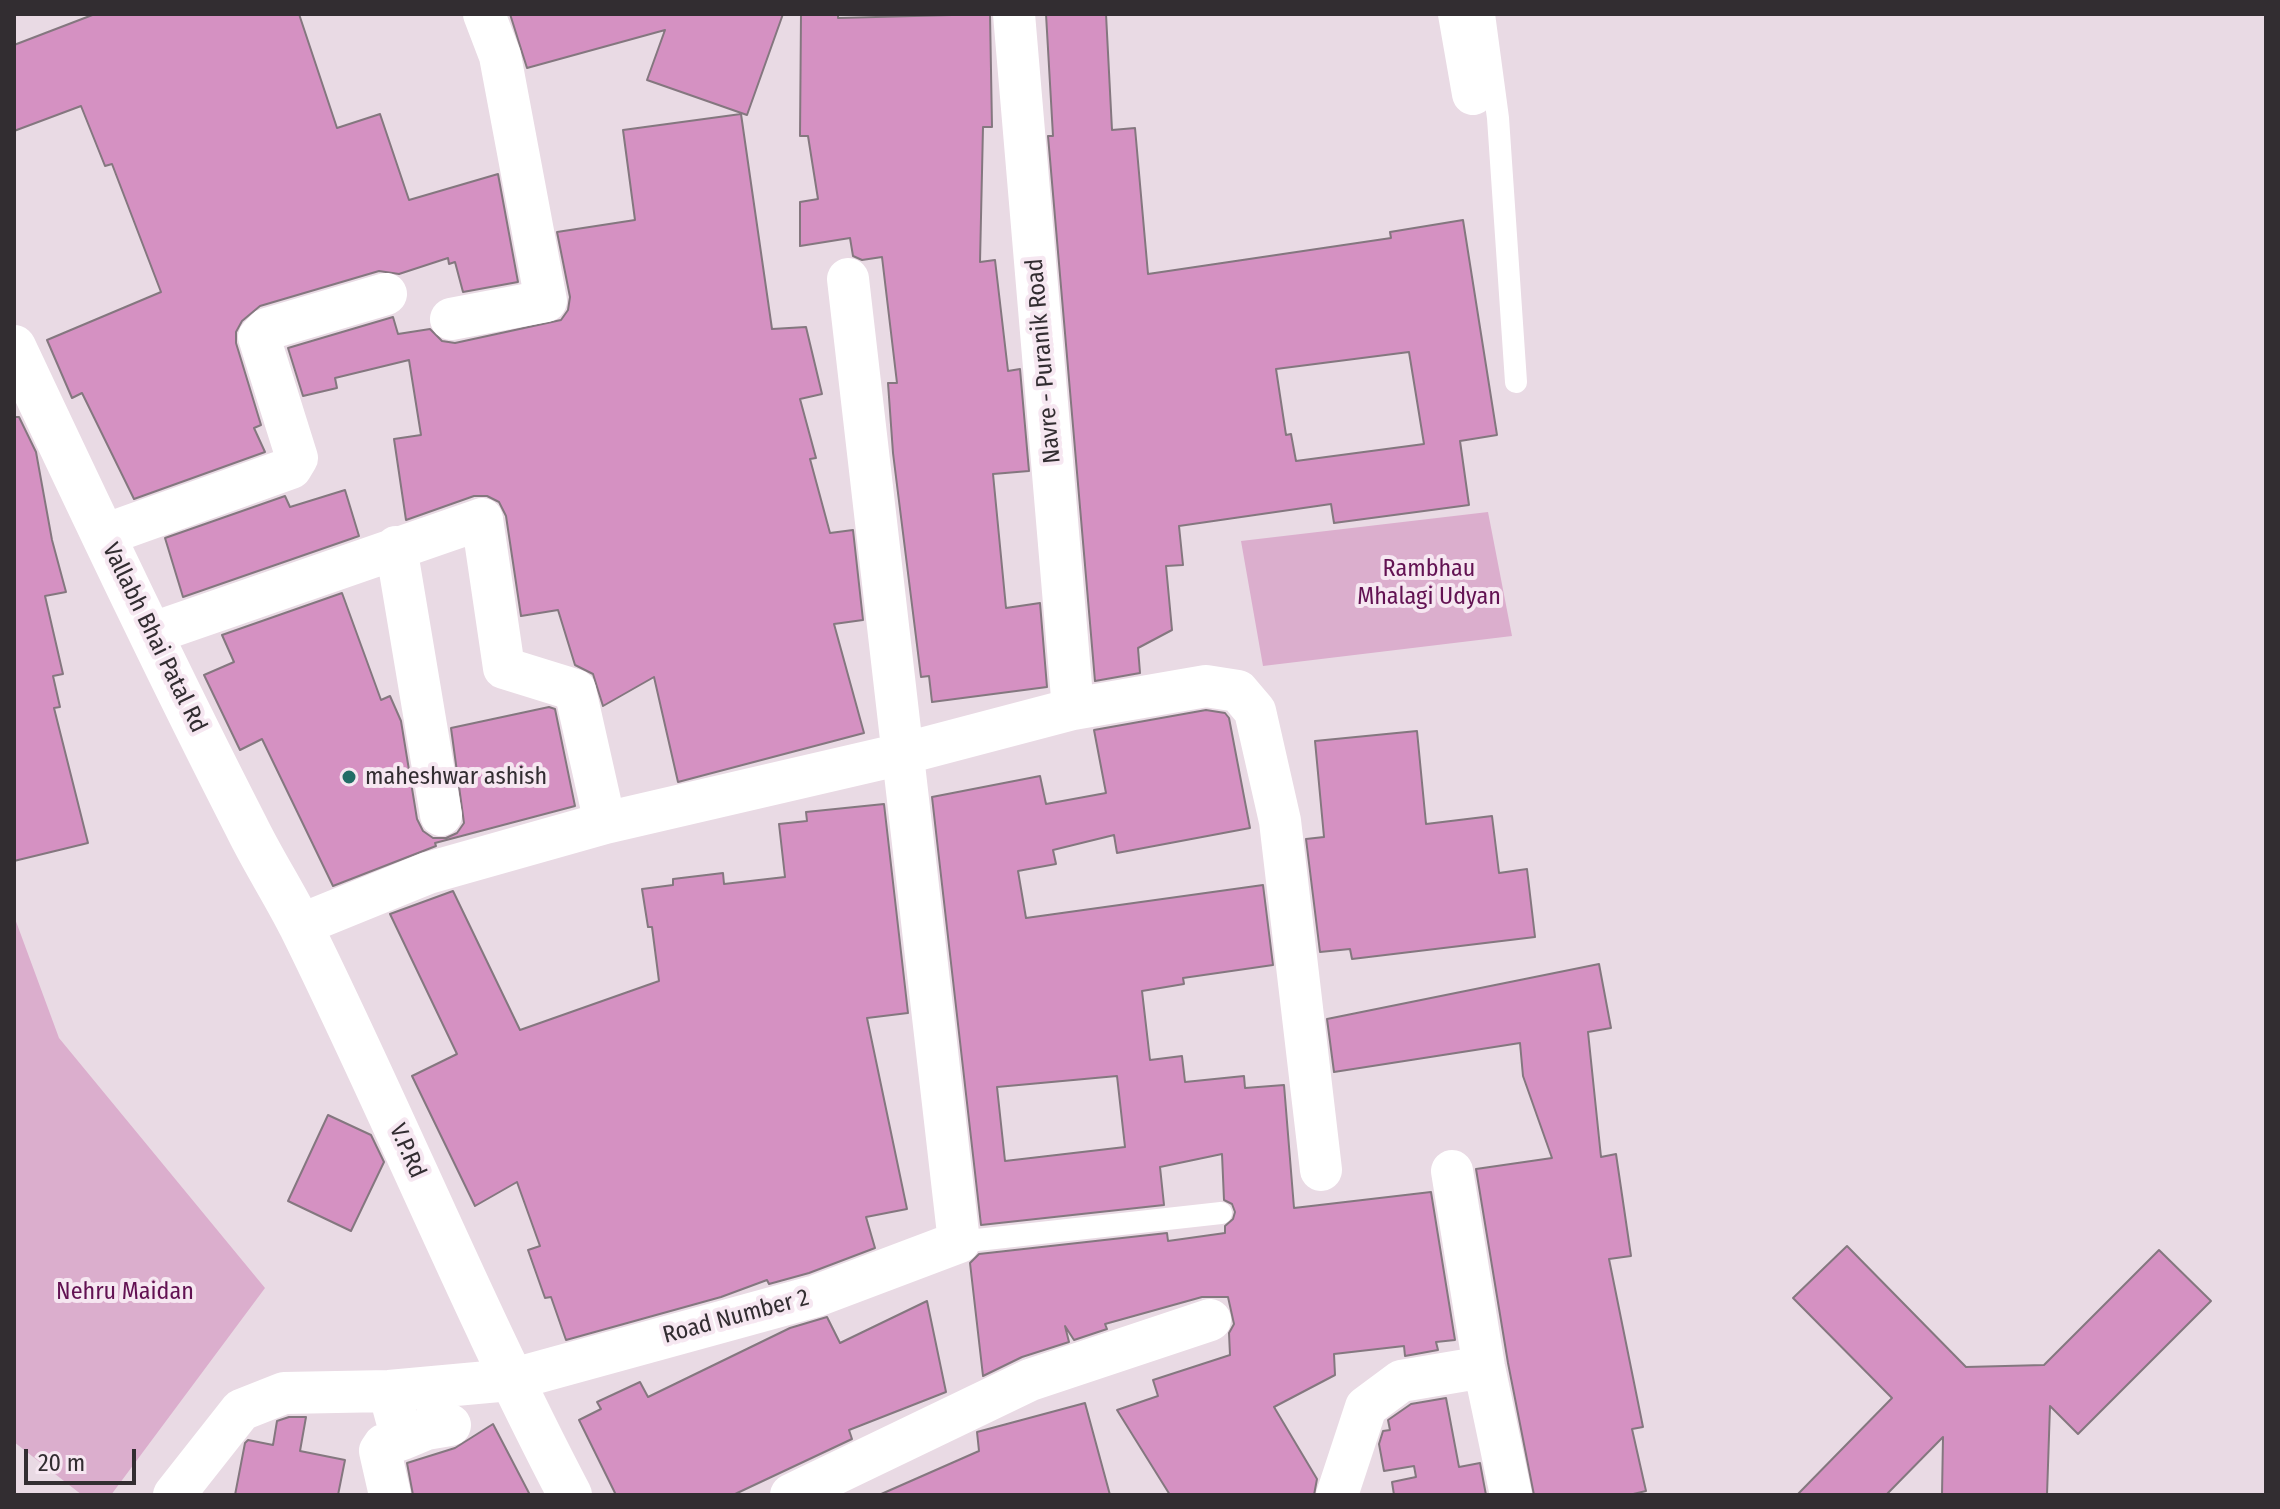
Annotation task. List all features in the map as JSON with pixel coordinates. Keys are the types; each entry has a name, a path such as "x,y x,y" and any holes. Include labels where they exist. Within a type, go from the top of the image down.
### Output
{"street":[{"path":"451,319 546,301 500,56 484,14"},
{"name":"Navre - Puranik Road","path":"1014,14 1073,709"},
{"path":"1459,14 1473,94"},
{"path":"848,279 959,1242"},
{"path":"104,535 291,468 297,458 259,337 267,329 386,294"},
{"name":"Vallabh Bhai Patal Rd","path":"14,347 150,634 247,830 300,925"},
{"path":"150,634 482,519 504,668 575,690 605,823"},
{"path":"396,547 441,815"},
{"path":"300,925 428,873 605,823 902,754 1073,709 1206,686 1238,691 1255,711 1280,821 1321,1170"},
{"name":"V.P.Rd","path":"300,925 399,1133 510,1380 570,1495"},
{"path":"1452,1171 1484,1367 1511,1495"},
{"name":"Road Number 2","path":"510,1380 816,1296 959,1242"},
{"path":"791,1495 1030,1380 1210,1320"},
{"path":"1337,1495 1366,1407 1401,1381 1484,1367"},
{"path":"174,1495 241,1410 284,1393 389,1391 510,1380"},
{"path":"389,1391 402,1439"},
{"path":"390,1495 380,1451 384,1445 426,1429 450,1425"}],"lane":[{"path":"1484,14 1498,118 1516,382"},
{"path":"959,1242 1221,1213"}],"green space":[{"name":"Rambhau Mhalagi Udyan","path":"1488,512 1512,636 1263,666 1241,541"},
{"name":"Nehru Maidan","path":"14,916 59,1038 265,1288 111,1495 82,1495 14,1442"}],"building":[{"path":"95,14 299,14 337,128 380,114 409,200 498,174 518,282 463,292 455,262 449,264 448,258 399,274 379,271 260,306 242,321 236,332 236,343 261,425 254,428 265,452 134,499 82,393 72,398 47,340 161,292 112,164 105,166 81,106 14,131 14,45"},
{"path":"510,14 783,14 747,115 647,80 665,30 527,68"},
{"path":"801,14 838,14 838,18 990,14 992,127 983,127 980,262 995,260 1008,371 1020,369 1029,471 993,474 1006,608 1040,603 1047,687 932,702 929,676 921,677 893,453 888,383 897,383 882,257 862,260 853,256 850,238 800,246 800,202 818,199 808,136 800,136"},
{"path":"1046,14 1106,14 1112,130 1135,128 1148,274 1391,238 1390,232 1463,220 1497,435 1460,441 1469,505 1334,523 1331,504 1179,526 1183,565 1166,566 1172,630 1138,648 1140,673 1095,681 1048,136 1053,136","holes":["1409,352 1424,444 1296,461 1291,434 1286,435 1276,369"]},
{"path":"741,114 772,329 806,327 822,394 800,399 816,458 810,459 830,533 853,530 863,620 834,624 864,733 678,782 654,677 603,706 593,674 575,665 558,610 521,616 506,516 499,502 487,496 474,496 406,520 394,439 421,435 409,360 335,378 337,388 303,396 288,348 393,317 398,334 430,329 442,341 455,343 561,320 568,310 570,297 557,232 635,220 623,130"},
{"path":"14,417 19,417 36,452 52,540 66,592 45,596 63,674 53,676 60,707 54,708 88,843 14,861"},
{"path":"345,490 359,536 183,597 165,538 285,496 290,507"},
{"path":"342,593 381,700 390,696 401,721 417,819 423,831 433,838 446,838 457,833 464,823 451,728 549,707 555,709 575,806 435,843 436,846 333,886 262,739 240,750 204,675 234,662 222,635"},
{"path":"1206,710 1225,713 1229,718 1250,828 1117,853 1114,835 1053,850 1056,864 1018,871 1026,918 1263,885 1273,965 1183,978 1184,984 1142,991 1150,1060 1182,1056 1185,1082 1244,1076 1245,1088 1284,1085 1294,1208 1431,1192 1455,1340 1436,1342 1438,1350 1405,1356 1404,1346 1334,1354 1335,1375 1274,1407 1317,1479 1314,1495 1170,1495 1117,1410 1158,1396 1153,1380 1230,1355 1229,1333 1234,1324 1228,1297 1202,1297 1105,1324 1107,1329 1074,1340 1065,1326 1069,1342 1022,1357 983,1376 970,1263 979,1254 1167,1233 1168,1241 1225,1233 1225,1226 1233,1219 1235,1212 1232,1204 1224,1200 1222,1154 1160,1167 1164,1205 981,1225 932,797 1040,776 1046,804 1106,793 1094,730","holes":["1117,1076 1125,1147 1005,1161 997,1087"]},
{"path":"1417,731 1426,824 1492,816 1499,873 1527,869 1535,937 1352,959 1350,949 1320,952 1306,839 1324,837 1315,741"},
{"path":"884,804 908,1013 867,1018 907,1209 866,1217 875,1248 809,1273 769,1284 767,1280 721,1297 566,1340 551,1297 545,1298 528,1250 540,1246 517,1182 475,1206 412,1076 457,1054 390,914 453,891 520,1030 659,981 652,927 648,927 642,889 673,885 673,879 723,873 724,884 785,877 779,824 807,821 806,812"},
{"path":"1599,964 1611,1028 1588,1032 1601,1157 1616,1154 1631,1256 1609,1259 1643,1427 1632,1429 1646,1491 1629,1495 1534,1495 1508,1363 1476,1169 1552,1158 1523,1076 1520,1043 1334,1072 1327,1019"},
{"path":"328,1115 371,1135 384,1162 351,1231 288,1201"},
{"path":"1847,1246 1966,1367 2044,1365 2159,1250 2211,1301 2078,1434 2050,1406 2047,1495 1942,1495 1943,1437 1886,1495 1797,1495 1892,1398 1793,1298"},
{"path":"927,1301 946,1392 849,1430 852,1439 733,1495 616,1495 579,1420 601,1409 597,1402 640,1382 648,1397 790,1328 827,1317 840,1343"},
{"path":"1446,1398 1459,1467 1480,1463 1486,1495 1394,1495 1392,1482 1416,1477 1414,1466 1384,1471 1379,1444 1383,1431 1390,1430 1388,1420 1411,1404"},
{"path":"1085,1403 1110,1495 879,1495 979,1451 977,1432"},
{"path":"306,1417 300,1451 345,1460 338,1495 235,1495 245,1443 248,1440 273,1445 277,1421"},
{"path":"493,1424 530,1495 413,1495 407,1463 455,1448"}],"place":[{"name":"maheshwar ashish","path":"349,777"}]}
